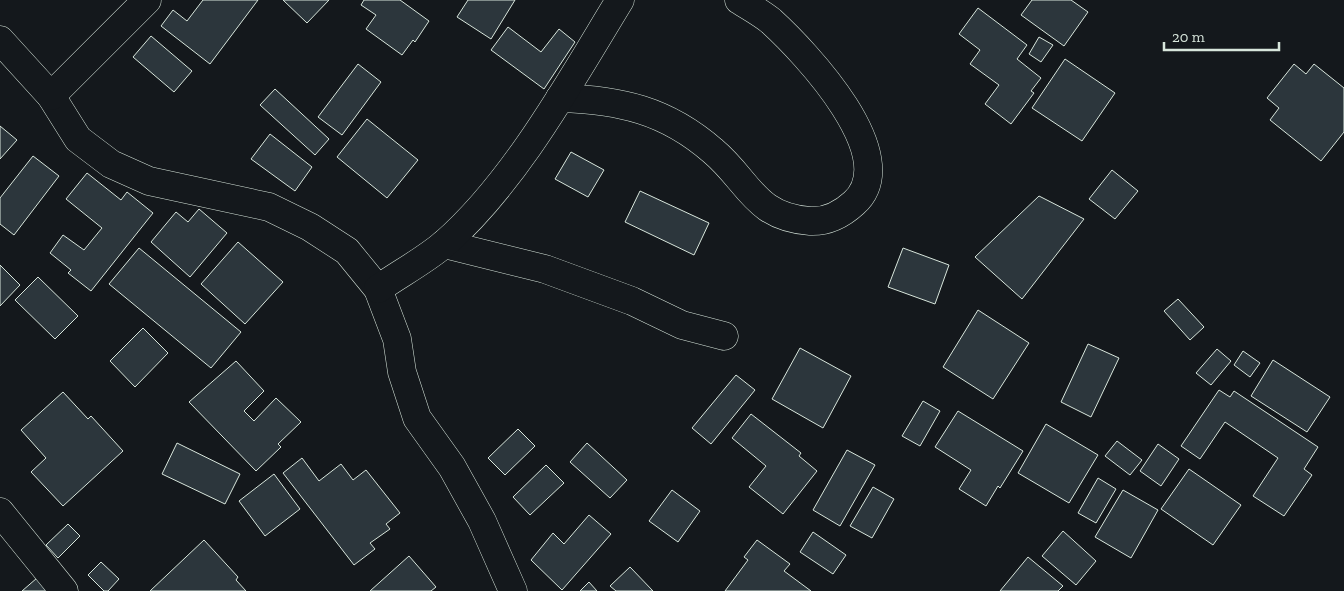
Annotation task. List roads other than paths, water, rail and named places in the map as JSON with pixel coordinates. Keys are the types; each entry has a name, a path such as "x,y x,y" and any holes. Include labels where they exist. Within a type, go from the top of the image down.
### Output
{"street":[{"path":"51,96 147,0"},
{"path":"378,289 444,244 487,198 560,98 620,0"},
{"path":"560,98 601,100 640,108 686,130 715,152 761,204 784,217 812,221 840,216 863,196 867,174 866,152 858,126 838,96 770,20 739,0"},
{"path":"0,40 51,96 78,139 111,164 149,180 269,207 310,227 347,251 378,289 397,339 402,372 417,418 452,467 482,521 513,591"},
{"path":"444,244 546,269 632,300 682,325 724,336"},
{"path":"0,512 64,591"}]}
